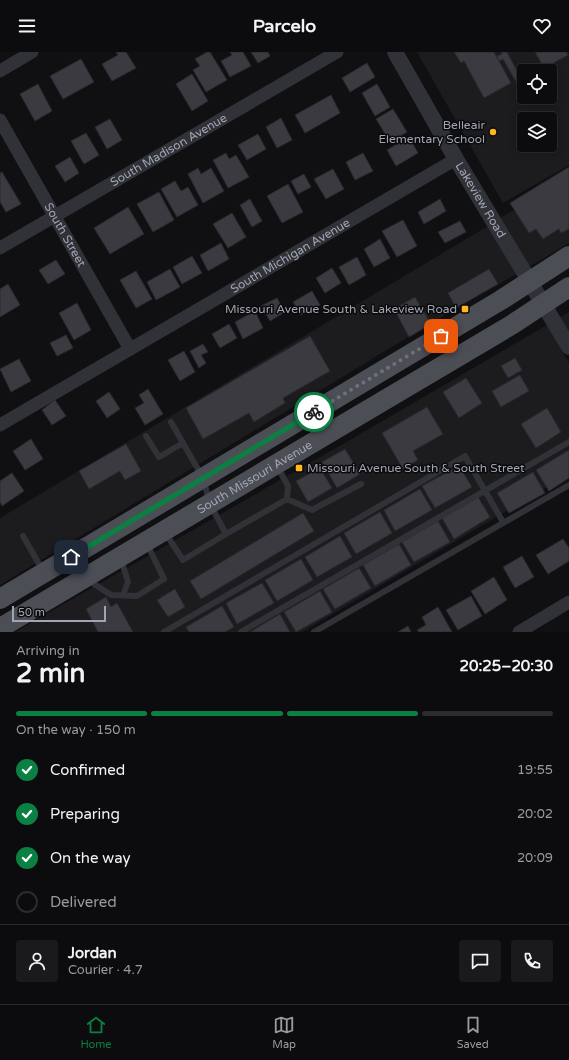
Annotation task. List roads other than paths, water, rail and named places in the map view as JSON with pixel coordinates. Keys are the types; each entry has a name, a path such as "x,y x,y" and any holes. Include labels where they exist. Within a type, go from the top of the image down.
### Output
{"main road":[{"name":"South Missouri Avenue","path":"0,599 530,282 569,256"},
{"name":"South Missouri Avenue","path":"0,628 276,465 569,287"}],"street":[{"path":"0,70 32,52"},
{"name":"South Madison Avenue","path":"0,248 336,52"},
{"name":"Lakeview Road","path":"395,52 456,159 569,347"},
{"name":"South Street","path":"0,120 130,349"},
{"name":"South Michigan Avenue","path":"0,425 456,159"},
{"path":"519,632 569,602"}],"lane":[{"path":"171,422 203,478 210,504 226,534"},
{"path":"146,436 158,457 183,443"},
{"path":"241,632 569,442"},
{"path":"164,632 465,456 503,522"},
{"path":"276,465 288,486 286,500"},
{"path":"286,500 312,510 361,484"},
{"path":"314,632 569,485"},
{"path":"164,531 183,560 286,500"},
{"path":"23,536 44,572"},
{"path":"85,578 111,595 137,596 164,580 146,542"},
{"path":"120,557 128,582 123,595"}],"place":[{"name":"Belleair Elementary School","path":"493,132"},
{"name":"Missouri Avenue South & Lakeview Road","path":"465,309"},
{"name":"Missouri Avenue South & South Street","path":"299,468"}]}
